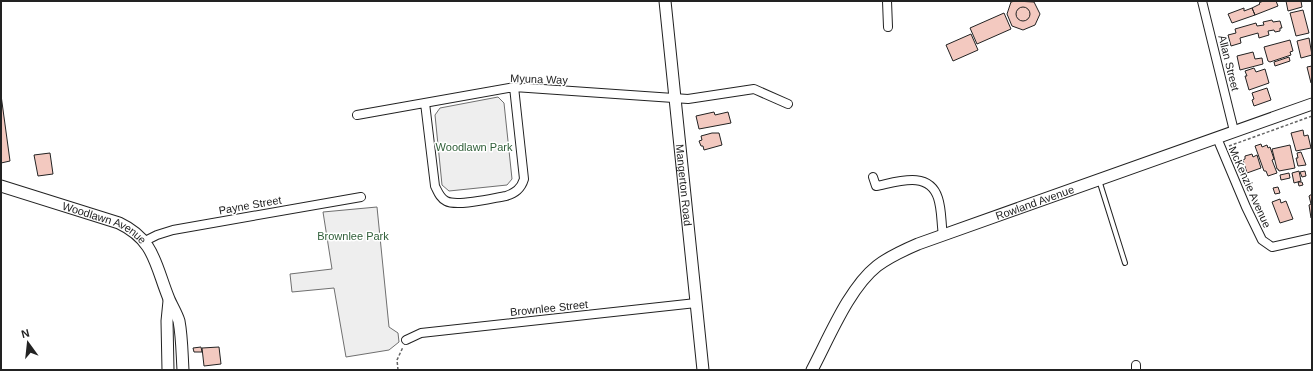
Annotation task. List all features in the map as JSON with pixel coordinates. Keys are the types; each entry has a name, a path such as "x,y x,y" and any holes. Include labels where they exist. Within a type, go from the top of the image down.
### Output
{"street":[{"name":"Mangerton Road","path":"665,1 703,370"},
{"path":"886,1 888,27"},
{"name":"Allan Street","path":"1202,1 1234,131"},
{"name":"Myuna Way","path":"357,115 514,87 688,99 754,89 788,104"},
{"path":"425,103 435,186 441,197 446,201 456,204 506,196 519,190 523,184 524,178 514,87"},
{"name":"Rowland Avenue","path":"812,370 854,293 877,266 901,252 943,235 1312,104"},
{"name":"McKenzie Avenue","path":"1217,138 1246,207 1262,240 1272,247 1312,238"},
{"path":"873,177 876,186 918,180 932,187 938,198 943,235"},
{"name":"Woodlawn Avenue","path":"1,186 119,223 128,227 145,241 156,262 169,300 179,320 183,370"},
{"name":"Payne Street","path":"145,241 173,230 361,197"},
{"name":"Woodlawn Avenue","path":"168,370 167,321 169,300"},
{"name":"Brownlee Street","path":"406,340 421,333 696,303"}],"lane":[{"path":"1099,180 1125,264"}],"path":[{"path":"1234,144 1312,116"},
{"path":"398,370 396,360 406,340"}],"green space":[{"name":"Woodlawn Park","path":"498,97 504,103 512,179 507,185 449,191 442,185 435,115 440,108"},
{"name":"Brownlee Park","path":"377,207 389,327 398,333 399,342 389,350 346,357 334,288 292,292 290,274 332,269 323,212"}],"building":[{"path":"1263,1 1276,1 1278,6 1255,15 1252,8"},
{"path":"1286,1 1301,1 1302,7 1288,11"},
{"path":"1011,2 1034,2 1040,14 1035,25 1023,30 1012,26 1007,14"},
{"path":"1020,7 1026,7 1030,11 1030,17 1026,21 1020,21 1016,17 1016,11"},
{"path":"1244,8 1244,11 1252,8 1255,15 1232,23 1228,14"},
{"path":"1303,10 1309,33 1296,36 1290,13"},
{"path":"1004,13 1011,29 977,44 970,28"},
{"path":"1272,20 1273,22 1280,21 1282,28 1280,28 1280,31 1268,31 1269,35 1259,38 1258,33 1240,38 1241,43 1231,46 1228,35 1236,33 1235,29 1256,23 1257,26 1264,25 1263,22"},
{"path":"971,34 978,50 953,61 946,45"},
{"path":"1309,38 1312,55 1301,58 1297,41"},
{"path":"1290,40 1293,51 1290,52 1291,55 1270,62 1268,61 1264,47"},
{"path":"1253,52 1255,59 1262,58 1263,64 1240,70 1237,56"},
{"path":"1289,57 1290,61 1275,66 1274,62"},
{"path":"1312,66 1312,83 1311,83 1307,67"},
{"path":"1254,68 1256,72 1265,69 1269,83 1249,90 1245,71"},
{"path":"1267,88 1271,100 1254,106 1252,93"},
{"path":"1,95 10,161 1,163"},
{"path":"714,112 715,115 728,112 731,123 699,129 696,116"},
{"path":"1303,130 1304,136 1308,135 1311,148 1296,151 1291,133"},
{"path":"719,133 722,145 704,150 699,141 702,140 701,136"},
{"path":"1261,144 1262,147 1267,145 1268,148 1270,147 1274,159 1272,160 1277,173 1268,176 1266,171 1264,171 1255,146"},
{"path":"1290,145 1295,168 1279,171 1277,169 1272,149"},
{"path":"1301,152 1306,165 1298,166 1296,158 1298,158 1297,153"},
{"path":"50,153 53,174 38,176 34,155"},
{"path":"1252,154 1253,157 1257,155 1261,168 1247,173 1243,160 1245,159 1245,156"},
{"path":"1299,171 1301,181 1294,183 1292,173"},
{"path":"1305,171 1306,176 1302,177 1300,172"},
{"path":"1289,173 1290,178 1281,180 1280,175"},
{"path":"1298,182 1302,182 1303,185 1299,186"},
{"path":"1278,187 1280,193 1275,194 1273,188"},
{"path":"1312,194 1311,218 1309,205 1311,204 1309,196"},
{"path":"1280,199 1281,203 1286,201 1293,219 1280,223 1272,202"},
{"path":"201,347 202,352 194,352 193,348"},
{"path":"219,347 221,364 204,366 202,348"}]}
